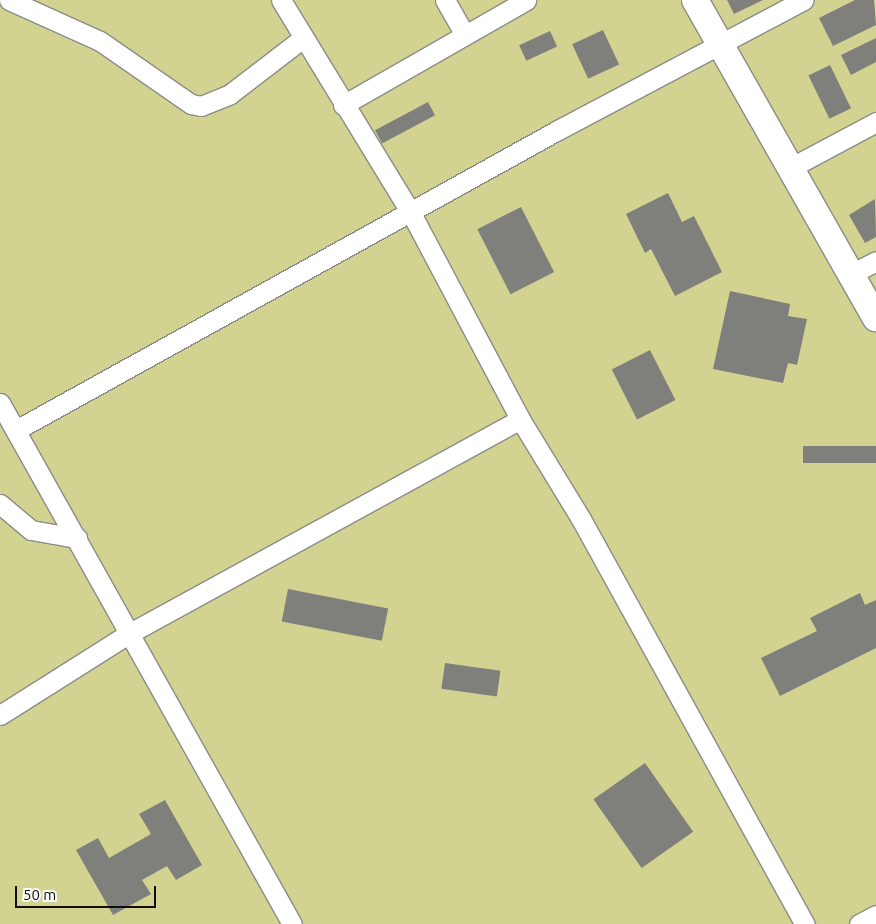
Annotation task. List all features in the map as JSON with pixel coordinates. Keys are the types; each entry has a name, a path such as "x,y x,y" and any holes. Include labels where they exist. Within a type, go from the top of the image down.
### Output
{"street":[{"path":"9,0 100,41 184,99 202,106 230,94 303,38"},
{"path":"281,0 343,105 410,211 520,419 600,553 805,924"},
{"path":"446,0 465,35"},
{"path":"343,105 526,0"},
{"path":"695,0 876,318"},
{"path":"16,430 410,211 720,42 803,0"},
{"path":"790,168 876,122"},
{"path":"852,274 876,261"},
{"path":"0,403 292,924"},
{"path":"0,715 128,634 520,419"},
{"path":"0,504 31,530 77,538"},
{"path":"859,924 876,915"}],"green space":[{"path":"0,0 876,0 876,924 0,924"}],"building":[{"path":"727,0 763,0 734,14"},
{"path":"855,0 874,0 876,25 833,46 819,18"},
{"path":"603,30 619,64 588,79 572,44"},
{"path":"550,31 557,46 526,61 519,45"},
{"path":"876,38 876,62 851,75 841,55"},
{"path":"830,65 851,108 829,119 808,76"},
{"path":"428,102 435,115 382,143 375,130"},
{"path":"668,193 682,222 694,216 722,272 675,296 651,249 645,253 626,214"},
{"path":"875,199 876,237 865,243 849,215"},
{"path":"521,207 554,272 510,294 477,229"},
{"path":"730,291 790,304 788,316 807,319 797,365 788,363 783,383 713,369"},
{"path":"650,350 675,400 637,419 612,370"},
{"path":"803,446 876,446 876,463 803,463"},
{"path":"288,589 388,608 382,641 282,621"},
{"path":"860,593 865,605 876,600 876,648 780,696 761,658 817,631 810,618"},
{"path":"445,663 500,671 497,697 441,689"},
{"path":"645,763 693,832 642,868 593,799"},
{"path":"165,800 202,865 176,880 167,866 142,880 151,894 113,915 76,850 98,838 109,858 151,834 139,814"}]}
